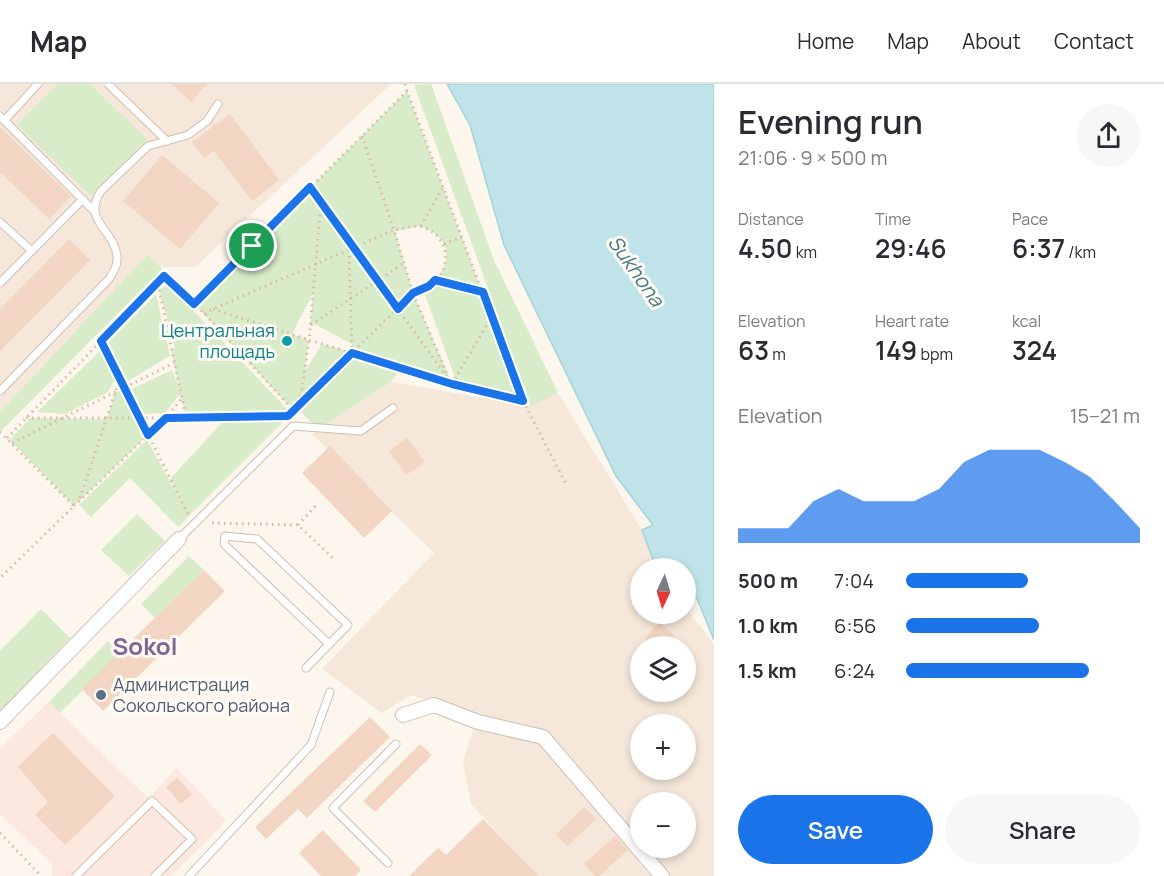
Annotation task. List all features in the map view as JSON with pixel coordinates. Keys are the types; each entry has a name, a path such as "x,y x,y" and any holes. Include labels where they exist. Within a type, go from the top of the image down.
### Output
{"street":[{"path":"0,722 179,539"},
{"path":"403,715 434,705 477,722 543,738 662,876"}],"lane":[{"path":"0,391 109,279 116,267 117,255 94,211 2,118 38,84"},
{"path":"108,84 167,141"},
{"path":"94,211 95,200 101,191 148,146 188,135 207,121 218,104"},
{"path":"0,283 83,199"},
{"path":"0,222 32,251"},
{"path":"179,539 293,426 361,431 393,408"},
{"path":"306,668 348,625 257,539 225,536 224,544 329,644"},
{"path":"189,876 311,745 330,692"},
{"path":"388,864 333,808 396,744"},
{"path":"76,876 152,801 192,839 155,876"}],"path":[{"path":"405,84 523,401 566,484"},
{"path":"194,304 407,92"},
{"path":"362,136 413,293 452,384"},
{"path":"310,187 452,384"},
{"path":"421,226 443,187"},
{"path":"300,404 309,340 321,203"},
{"path":"26,418 288,416 413,293 429,286 440,276 446,258 444,244 434,233 421,226 394,230 204,313"},
{"path":"444,244 462,237"},
{"path":"349,250 352,353"},
{"path":"310,326 404,262"},
{"path":"7,438 164,276 204,313 294,411"},
{"path":"435,280 483,292"},
{"path":"158,283 186,417"},
{"path":"213,309 452,384 523,401"},
{"path":"452,384 492,316"},
{"path":"101,341 193,525"},
{"path":"12,443 174,363"},
{"path":"79,501 120,378"},
{"path":"0,578 166,418 182,398"},
{"path":"0,432 74,506"},
{"path":"298,525 318,503"},
{"path":"212,523 298,525 335,560"},
{"path":"0,833 41,876"}],"shaded area":[{"path":"0,84 391,84 195,267 144,267 0,412"},
{"path":"391,382 531,406 558,393 642,530 652,558 630,558 630,624 696,624 696,621 714,644 714,876 662,876 647,858 696,858 696,792 630,792 630,839 543,737 411,695 382,713 322,669 434,553 312,434"},
{"path":"49,702 148,798 177,768 226,821 171,876 52,876 52,864 0,814 0,748"},
{"path":"473,729 542,744 630,851 630,858 636,858 651,876 538,876 471,804 463,762"}],"green space":[{"path":"58,84 90,84 147,139 91,196 17,125"},
{"path":"431,84 494,260 558,393 531,406 414,85"},
{"path":"407,91 523,401 452,384 353,353 311,394 354,356 398,373 391,382 318,430 297,407 294,411 194,304","holes":["421,226 440,238 446,251 442,271 434,282 423,289 455,378 452,383 413,293 395,231","313,293 310,326 314,324 352,344 352,352 322,344 305,371 309,340 292,334"]},
{"path":"147,255 162,269 0,432 0,412"},
{"path":"168,284 291,413 247,413 246,416 276,416 282,423 178,527 130,478 91,517 79,505 147,440 179,498 170,479 227,417 186,417 180,394 165,413 142,414 130,390 172,370 179,388 171,350 175,349 159,290"},
{"path":"156,294 170,356 128,381 108,343"},
{"path":"103,348 116,377 108,392 65,414 37,412"},
{"path":"125,388 148,435 74,506 10,440 30,418 110,419 107,418 115,393"},
{"path":"137,514 165,541 129,576 101,550"},
{"path":"189,556 204,570 155,618 141,604"},
{"path":"41,609 70,638 0,711 0,651"},
{"path":"108,641 120,653 60,713 49,702"}],"water":[{"name":"Sukhona","path":"447,84 714,84 714,640 696,596 696,558 652,558 642,530 653,525 616,476 504,245 470,125"}],"building":[{"path":"172,84 207,84 191,102"},
{"path":"230,114 279,180 252,201 214,151 204,158 192,142"},
{"path":"0,127 71,196 49,219 0,172"},
{"path":"162,155 219,203 180,249 123,201"},
{"path":"69,239 90,260 0,351 0,309"},
{"path":"407,438 425,462 406,475 389,451"},
{"path":"330,446 392,511 364,538 302,473"},
{"path":"204,570 225,591 103,711 82,689"},
{"path":"657,624 661,624 674,635 673,636 647,636"},
{"path":"370,717 390,737 307,818 298,809 266,839 255,827"},
{"path":"53,733 115,796 65,845 35,815 48,802 18,767"},
{"path":"420,744 432,755 375,812 363,801"},
{"path":"177,778 192,794 181,804 166,787"},
{"path":"584,807 596,819 567,846 556,834"},
{"path":"483,819 539,876 409,876 438,848 446,855"},
{"path":"323,830 361,870 355,876 321,876 299,853"},
{"path":"615,836 628,850 599,876 595,876 584,864"}],"place":[{"name":"Центральная площадь","path":"287,341"},
{"name":"Администрация Сокольского района","path":"101,695"}],"district":[{"name":"Sokol","path":"145,647"}],"route":[{"path":"310,187 398,309 413,293 429,286 435,280 483,292 523,401 452,384 352,353 288,416 166,418 148,435 101,341 164,276 194,304 252,246 310,187"}]}
